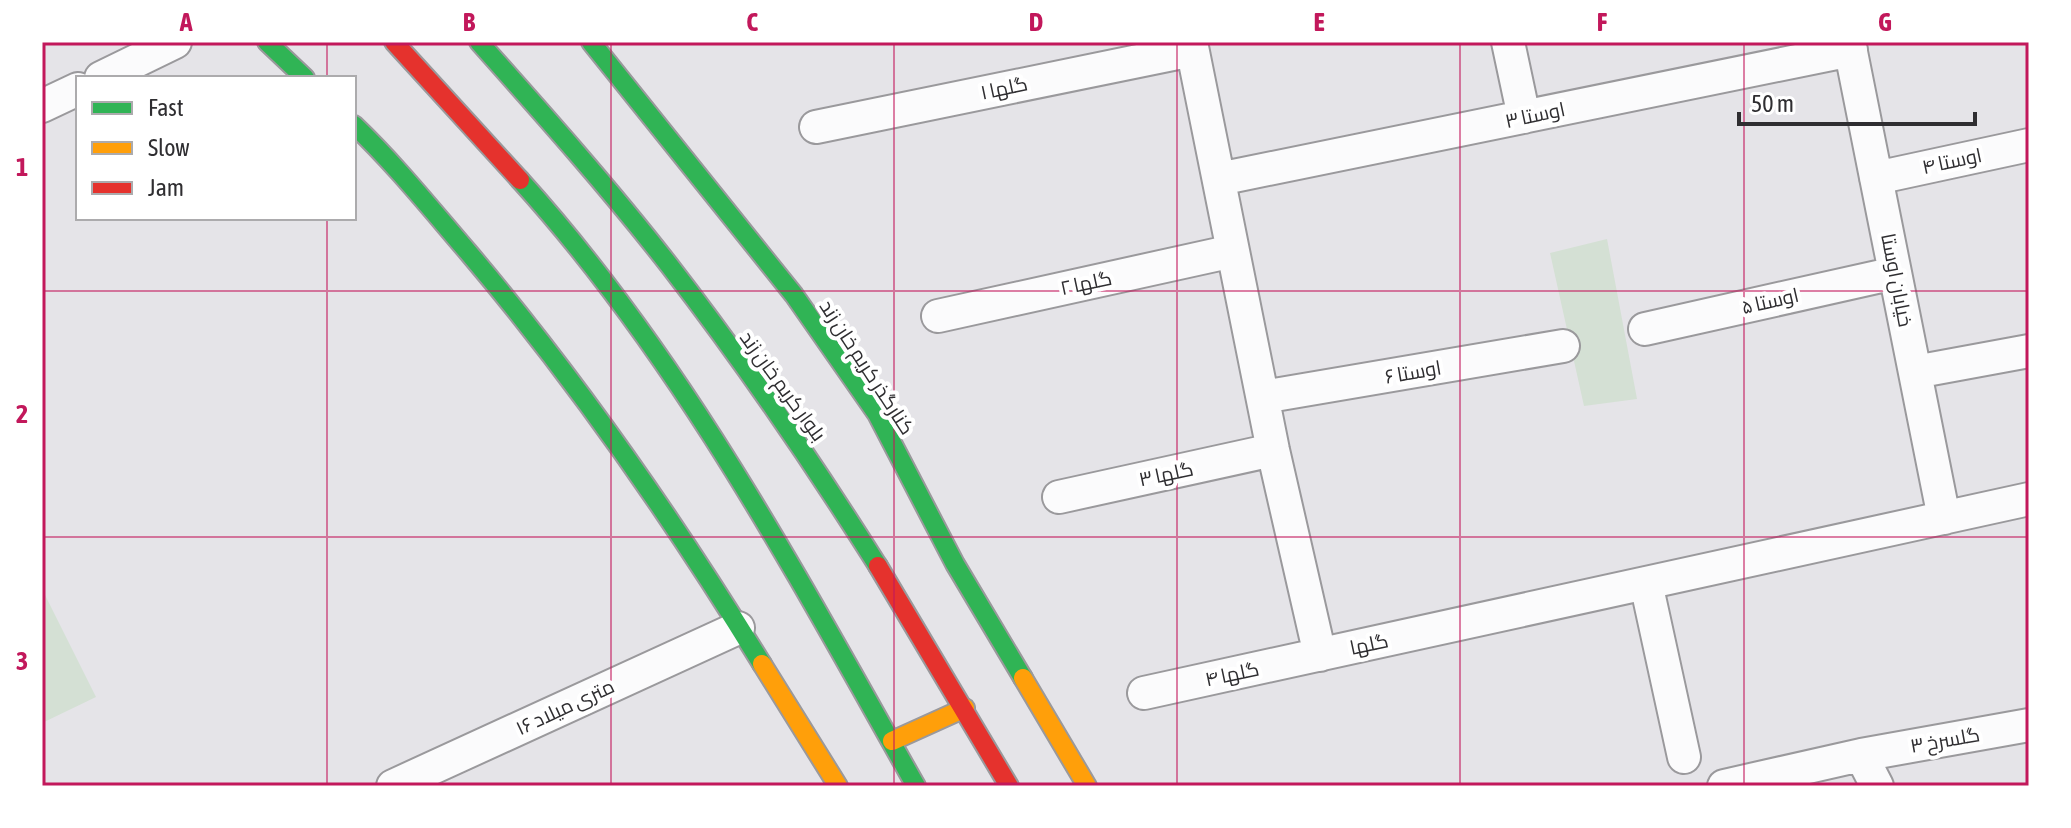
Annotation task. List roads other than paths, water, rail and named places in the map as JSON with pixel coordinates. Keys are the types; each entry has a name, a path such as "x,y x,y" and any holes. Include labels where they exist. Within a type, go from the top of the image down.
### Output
{"main road":[{"path":"267,42 303,76"},
{"path":"394,42 538,200 642,334 717,441 747,490 916,786"},
{"name":"بلوار کریم خان زند","path":"479,42 558,131 668,264 771,404 837,500 965,708 1009,786"},
{"name":"کنارگذر کریم خان زند","path":"591,42 794,295 877,414 955,564 1087,786"},
{"path":"356,127 498,285 606,425 698,562 838,786"},
{"path":"892,741 965,708"}],"street":[{"path":"105,76 175,42"},
{"path":"1508,42 1524,117"},
{"path":"1192,46 1273,450 1320,655"},
{"name":"گلها ۱","path":"816,127 1192,46"},
{"name":"اوستا ۳","path":"1219,179 1850,46"},
{"name":"خیابان اوستا","path":"1850,46 1944,518"},
{"path":"42,106 76,90"},
{"name":"اوستا ۴","path":"1876,178 2029,145"},
{"name":"گلها ۲","path":"938,316 1233,251"},
{"name":"اوستا ۵","path":"1645,329 1895,273"},
{"name":"اوستا ۶","path":"1263,397 1563,346"},
{"path":"1915,372 2029,351"},
{"name":"گلها ۳","path":"1059,497 1273,450"},
{"name":"گلها","path":"1320,655 2029,499"},
{"path":"1646,583 1684,757"},
{"name":"۱۶ متری میلاد","path":"393,786 738,628"},
{"name":"گلها ۴","path":"1144,693 1320,655"},
{"name":"گلسرخ ۳","path":"1724,786 1861,755 2029,725"},
{"path":"1861,755 1877,786"}]}
